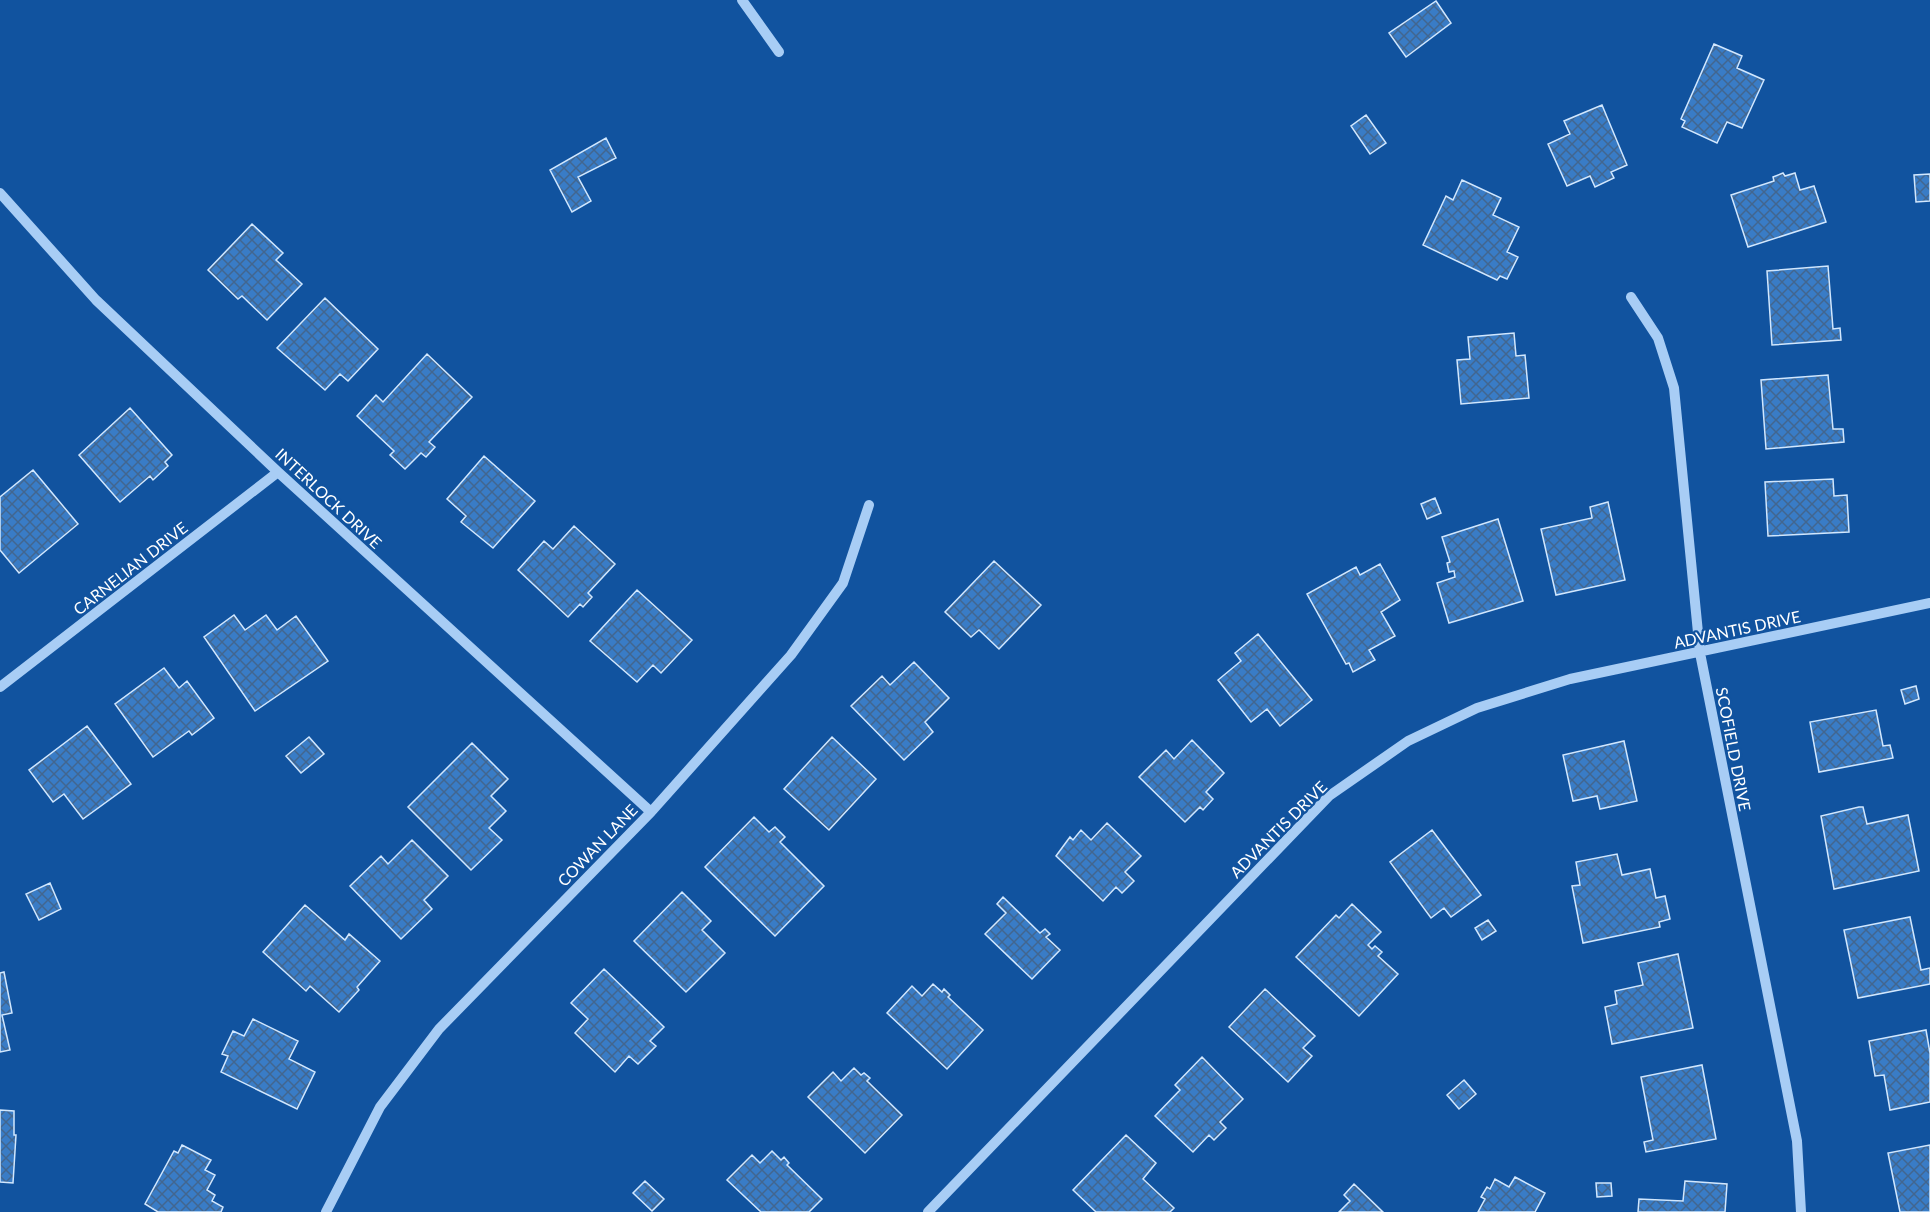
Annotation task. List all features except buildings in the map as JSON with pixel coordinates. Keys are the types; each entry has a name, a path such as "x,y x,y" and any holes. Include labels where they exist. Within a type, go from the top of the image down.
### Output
{"street":[{"path":"742,0 778,52"},
{"name":"INTERLOCK DRIVE","path":"0,193 96,300 278,472 651,812"},
{"name":"SCOFIELD DRIVE","path":"1631,297 1658,338 1674,388 1700,653 1797,1141 1800,1212"},
{"name":"CARNELIAN DRIVE","path":"0,687 278,472"},
{"name":"COWAN LANE","path":"326,1212 380,1107 439,1029 651,812 790,655 843,583 869,505"},
{"name":"ADVANTIS DRIVE","path":"928,1212 1329,796 1408,741 1477,708 1570,679 1930,603"}]}
